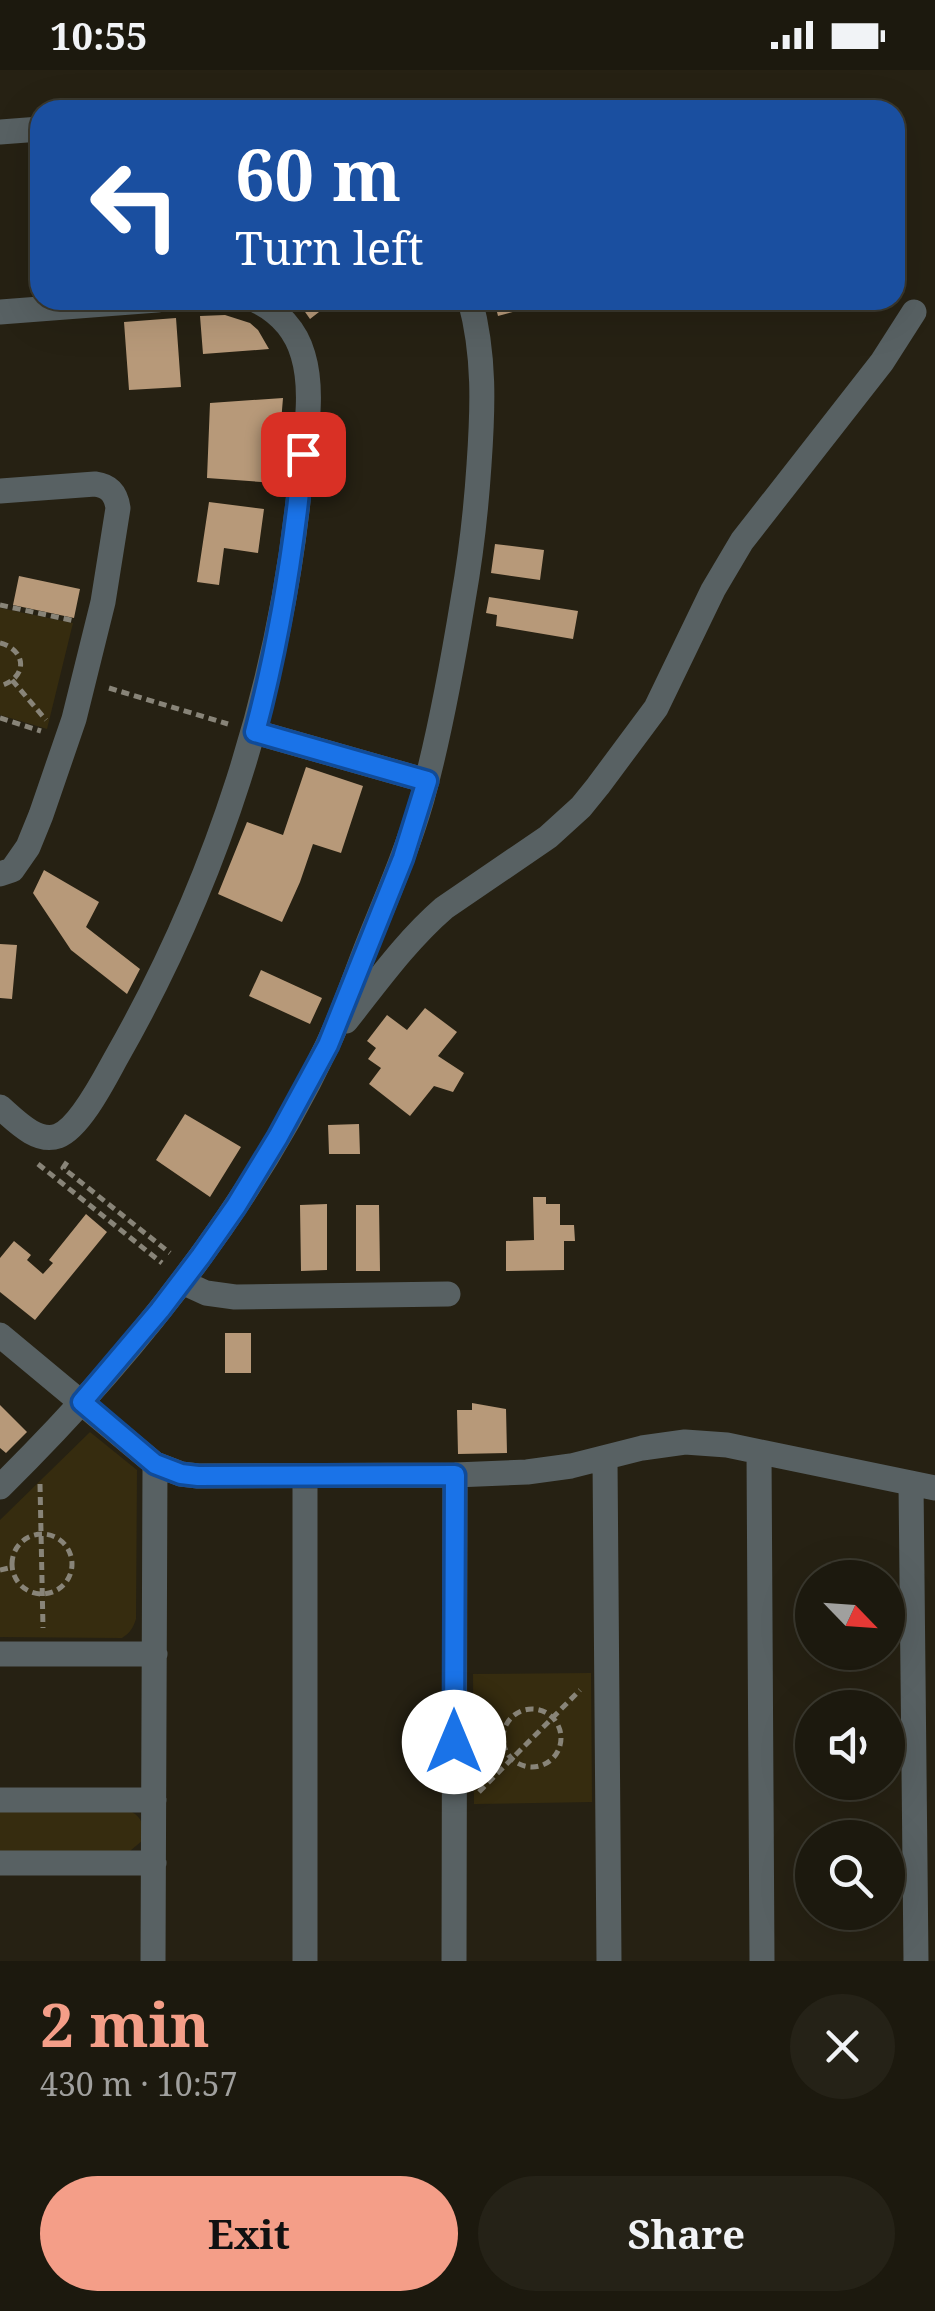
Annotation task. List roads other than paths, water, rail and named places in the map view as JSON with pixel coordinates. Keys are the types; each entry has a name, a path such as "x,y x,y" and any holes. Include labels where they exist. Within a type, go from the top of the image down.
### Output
{"street":[{"path":"0,132 30,129"},
{"path":"0,312 30,310"},
{"path":"0,1108 28,1130 46,1138 66,1132 92,1098 155,985 230,809 255,732 290,574 308,396 304,357 296,337 272,310"},
{"path":"0,1487 82,1402 182,1282 260,1169 328,1045 403,858 427,781 446,694 477,496 484,388 480,339 473,310"},
{"path":"328,1045 428,922 548,836 598,786 656,708 713,590 742,541 882,362 914,312"},
{"path":"0,490 95,484 104,485 117,498 117,522 84,680 28,847 12,870 0,874"},
{"path":"255,732 427,781"},
{"path":"182,1282 206,1293 235,1298 448,1294"},
{"path":"0,1334 155,1464 181,1474 455,1475 550,1470 642,1448 706,1442 923,1486 916,1961"},
{"path":"759,1452 762,1961"},
{"path":"605,1459 609,1961"},
{"path":"153,1961 155,1464"},
{"path":"454,1961 455,1475"},
{"path":"305,1476 305,1961"},
{"path":"0,1654 154,1654"},
{"path":"0,1800 154,1800"},
{"path":"0,1863 154,1862"}]}
